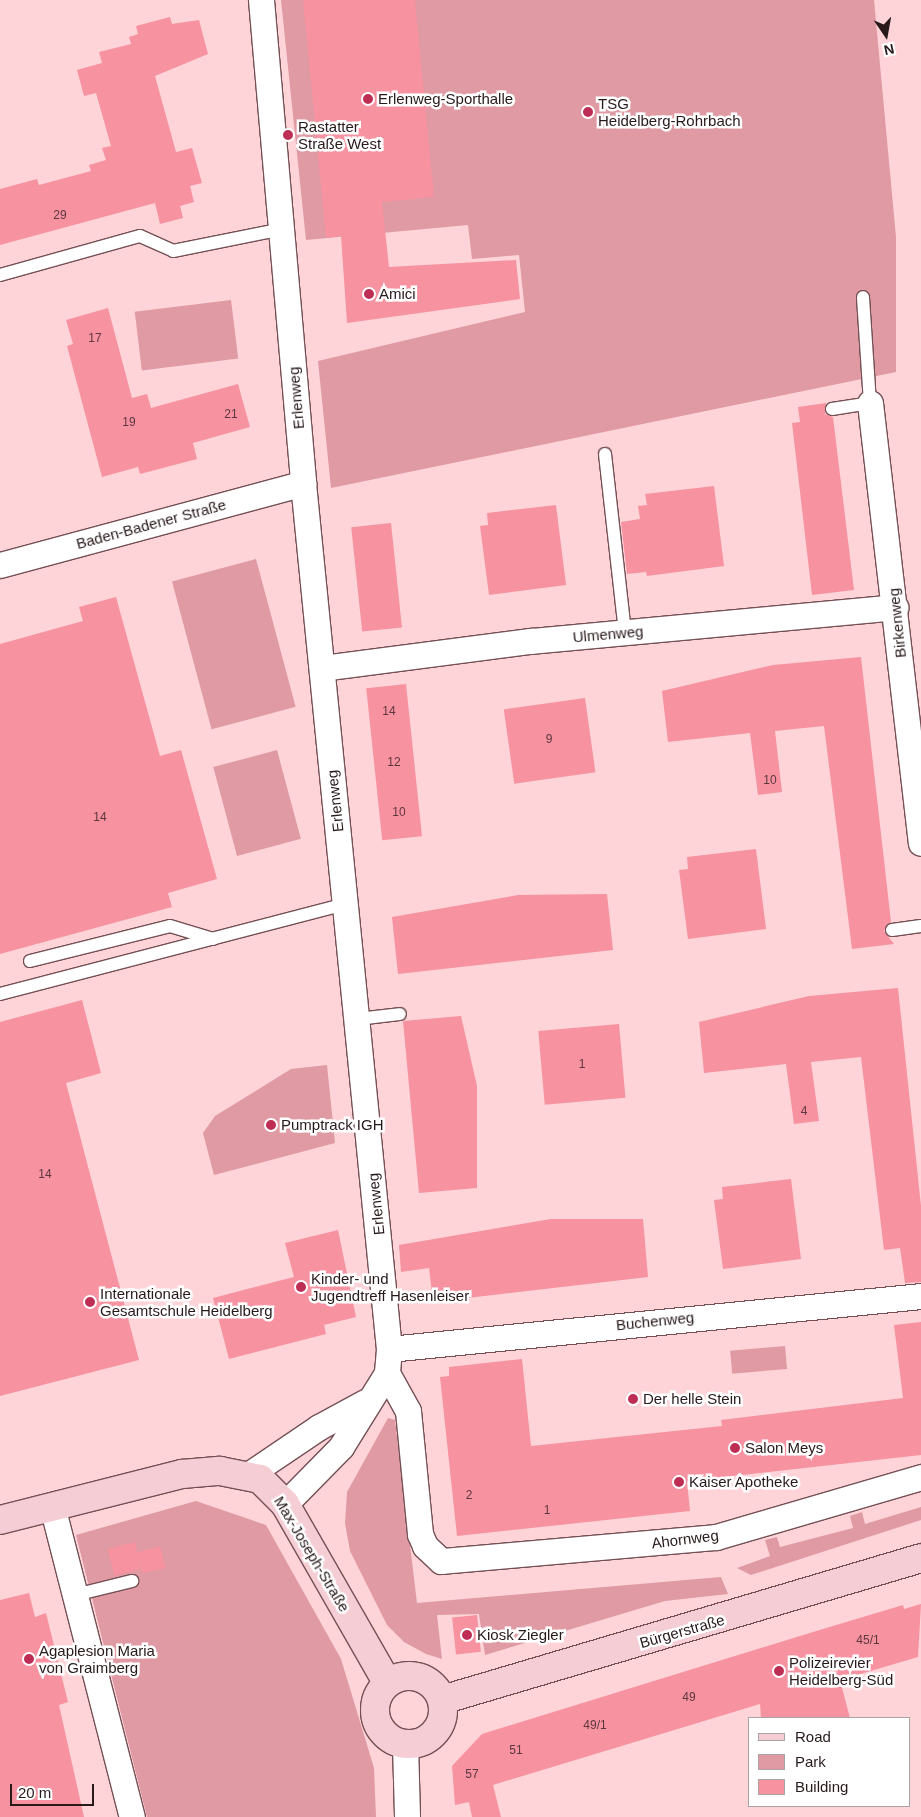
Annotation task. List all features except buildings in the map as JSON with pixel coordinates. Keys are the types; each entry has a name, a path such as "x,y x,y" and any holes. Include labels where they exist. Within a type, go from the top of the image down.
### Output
{"street":[{"name":"Erlenweg","path":"261,0 303,483 389,1349 387,1373"},
{"name":"Birkenweg","path":"870,403 921,843"},
{"name":"Baden-Badener Straße","path":"0,565 303,483"},
{"name":"Ulmenweg","path":"322,668 625,632 895,607"},
{"name":"Buchenweg","path":"389,1349 921,1296"},
{"path":"286,1504 341,1447 365,1402 387,1373"},
{"name":"Ahornweg","path":"387,1373 408,1411 420,1534 425,1546 441,1561 716,1537 921,1477"},
{"path":"248,1475 319,1427 365,1402"},
{"name":"Max-Joseph-Straße","path":"0,1520 182,1474 220,1471 248,1475 270,1486 286,1504 387,1682"},
{"path":"52,1506 132,1817"},
{"name":"Bürgerstraße","path":"442,1700 921,1558"},
{"path":"419,1676 437,1689 442,1700 441,1722 435,1732 416,1744 405,1744 389,1738 377,1724 375,1702 387,1682 419,1676"},
{"path":"405,1744 407,1817"}],"lane":[{"path":"0,275 140,236 173,251 282,229"},
{"path":"832,410 870,403 863,297"},
{"path":"605,454 625,632"},
{"path":"0,994 346,904"},
{"path":"30,961 170,926 213,939"},
{"path":"892,930 921,926"},
{"path":"357,1019 400,1014"},
{"path":"75,1595 132,1581"}],"green space":[{"name":"TSG Heidelberg-Rohrbach","path":"281,0 874,0 896,237 896,372 331,488 318,361 525,312 519,255 472,259 468,225 306,240"},
{"path":"231,300 238,359 142,370 135,312"},
{"path":"256,559 296,707 212,729 172,582"},
{"path":"277,750 301,839 237,856 213,767"},
{"name":"Pumptrack IGH","path":"327,1065 335,1143 214,1175 203,1133 215,1116 291,1069"},
{"path":"785,1346 787,1369 732,1374 730,1351"},
{"path":"388,1418 395,1420 417,1603 721,1577 728,1594 665,1601 485,1655 479,1614 437,1615 442,1659 426,1654 404,1642 387,1625 350,1551 345,1523 347,1492"},
{"path":"196,1501 266,1525 341,1659 374,1768 376,1817 147,1817 76,1535"},
{"path":"921,1507 921,1520 751,1575 737,1568 770,1556 765,1540 777,1537 780,1547 853,1528 850,1516 862,1512 865,1524"}],"place":[{"name":"Erlenweg-Sporthalle","path":"368,99"},
{"name":"TSG Heidelberg-Rohrbach","path":"588,112"},
{"name":"Rastatter Straße West","path":"288,135"},
{"name":"Amici","path":"369,294"},
{"name":"Pumptrack IGH","path":"271,1125"},
{"name":"Kinder- und Jugendtreff Hasenleiser","path":"301,1287"},
{"name":"Internationale Gesamtschule Heidelberg","path":"90,1302"},
{"name":"Der helle Stein","path":"633,1399"},
{"name":"Salon Meys","path":"735,1448"},
{"name":"Kaiser Apotheke","path":"679,1482"},
{"name":"Kiosk Ziegler","path":"467,1635"},
{"name":"Agaplesion Maria von Graimberg","path":"29,1659"},
{"name":"Polizeirevier Heidelberg-Süd","path":"779,1671"}]}
